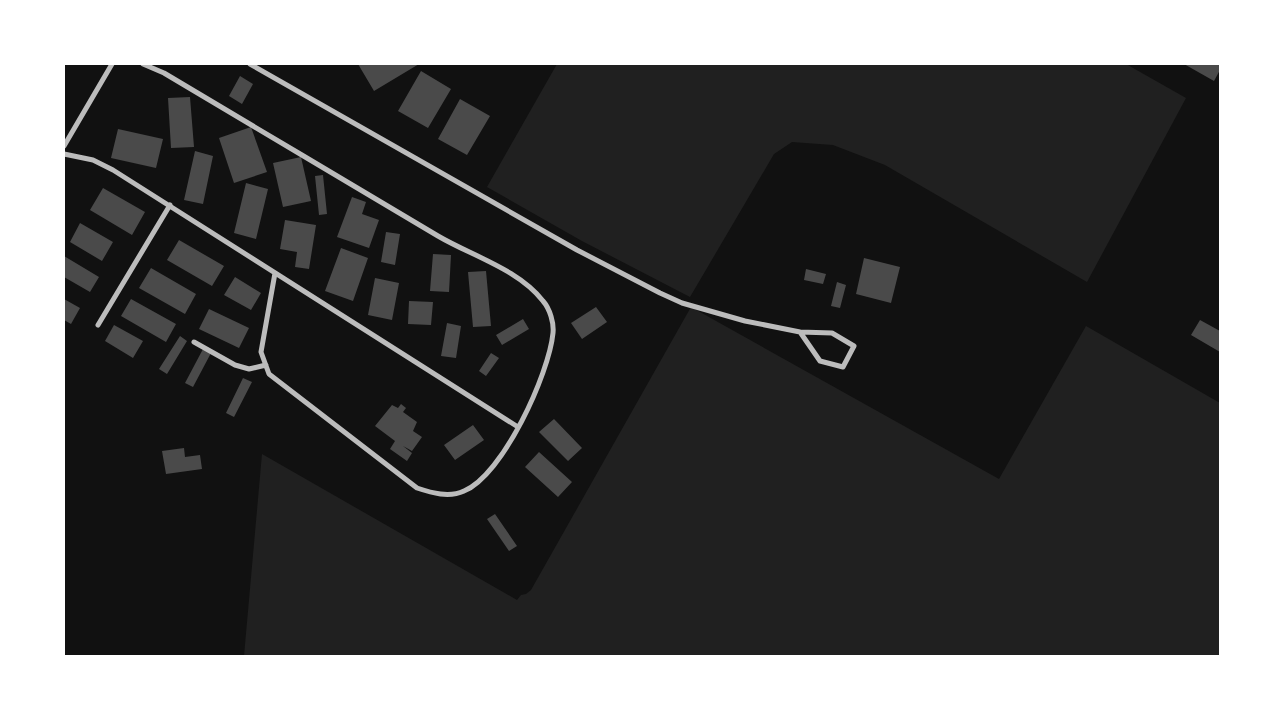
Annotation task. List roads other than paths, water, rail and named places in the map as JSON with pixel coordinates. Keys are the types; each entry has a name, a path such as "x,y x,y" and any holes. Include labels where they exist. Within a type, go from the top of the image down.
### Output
{"street":[{"path":"64,146 112,65 120,64"},
{"path":"143,64 164,73 440,237 518,278 531,287 545,303 551,319 553,332 548,355 532,400 518,427 484,478 464,492 437,495 417,488 269,374 260,352 275,273"},
{"path":"250,64 577,250 660,293 682,303 744,322 800,332 832,333 854,346 843,367 820,361 800,332"},
{"path":"64,154 93,160 170,205 518,427"},
{"path":"98,325 170,205"},
{"path":"194,342 235,365 249,369 266,365"}]}
